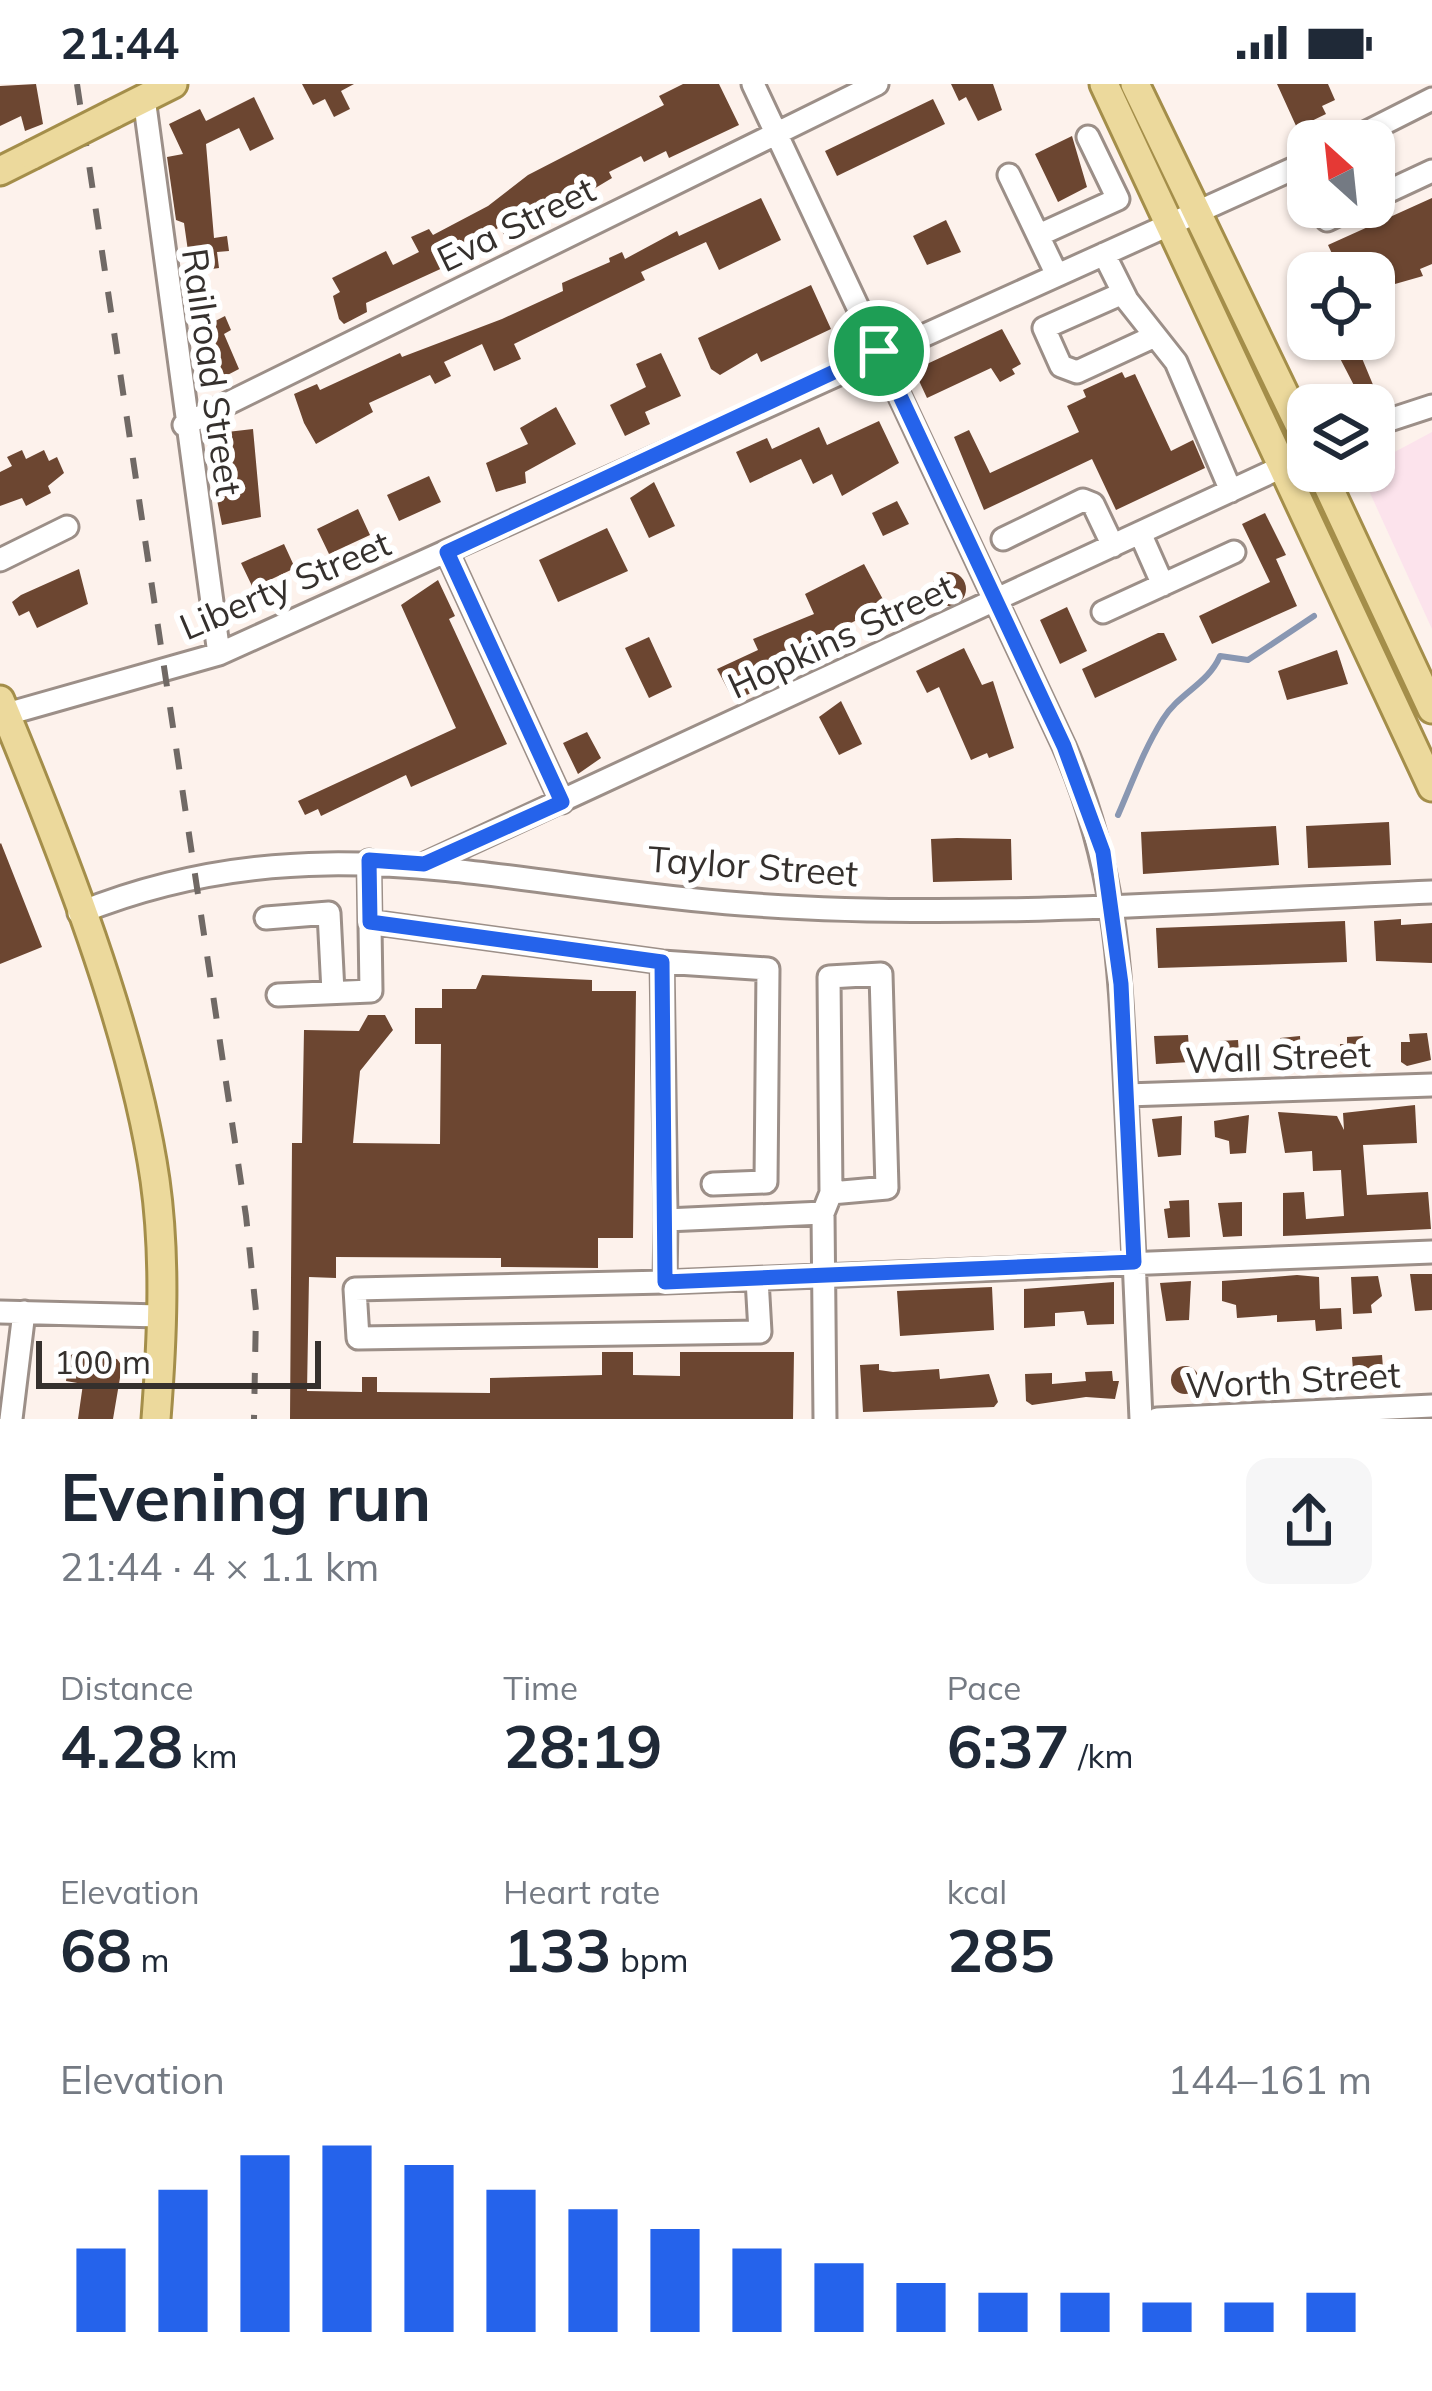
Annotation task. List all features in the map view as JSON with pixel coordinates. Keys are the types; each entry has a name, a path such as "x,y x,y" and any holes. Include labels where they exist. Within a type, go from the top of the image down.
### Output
{"main road":[{"path":"0,171 173,84"},
{"path":"1104,84 1432,788"},
{"path":"1135,84 1287,399"},
{"path":"1331,492 1432,709"},
{"path":"2,710 123,1040 149,1149 159,1234 156,1419"}],"street":[{"path":"753,84 1080,785 1103,852 1113,903 1126,1095 1141,1419"},
{"name":"Eva Street","path":"184,424 877,84"},
{"name":"Railroad Street","path":"144,98 184,424 219,654"},
{"path":"1390,120 1432,99"},
{"path":"1039,235 1118,199 1088,137"},
{"path":"1395,188 1432,171"},
{"name":"Liberty Street","path":"2,710 219,654 879,351 1287,172"},
{"path":"1010,176 1057,274"},
{"path":"1104,254 1123,293 1176,362 1231,491"},
{"path":"1123,293 1044,328 1061,366 1077,372 1155,336"},
{"path":"1395,418 1432,406"},
{"name":"Hopkins Street","path":"424,864 1284,466"},
{"path":"1003,539 1083,500 1093,503 1113,546"},
{"path":"0,560 67,527"},
{"path":"1140,533 1162,585"},
{"path":"447,552 562,802"},
{"path":"1103,612 1234,552"},
{"path":"278,995 371,991 369,860"},
{"name":"Taylor Street","path":"79,913 121,896 240,866 369,860 742,904 926,909 1432,892"},
{"path":"266,917 329,913 333,992"},
{"path":"370,922 662,962 768,969 766,1182 713,1184"},
{"path":"662,962 665,1282"},
{"path":"666,1220 827,1203 887,1188 881,974 830,976 827,1203 825,1276 826,1419"},
{"name":"Wall Street","path":"1126,1095 1432,1085"},
{"path":"757,1279 760,1332 358,1339 355,1289 757,1279 1432,1252"},
{"path":"0,1312 160,1316"},
{"path":"11,1419 24,1312"},
{"name":"Worth Street","path":"1157,1419 1432,1406"}],"shaded area":[{"path":"1432,432 1432,629 1370,492 1395,492 1395,452"}],"building":[{"path":"36,84 43,124 25,131 21,116 0,126 0,86"},
{"path":"302,84 354,84 341,91 350,109 334,117 325,99 313,105"},
{"path":"683,84 719,84 739,125 669,158 666,151 644,162 641,156 609,172 612,178 577,199 505,237 500,227 443,258 447,266 366,303 367,312 344,324 339,319 333,296 340,292 332,278 386,251 393,265 419,252 411,237 429,229 433,235 488,206 528,175 664,105 659,96"},
{"path":"951,84 993,84 1002,110 978,121 966,97 959,101"},
{"path":"1277,84 1328,84 1335,100 1322,106 1326,114 1314,120 1293,120"},
{"path":"254,97 274,139 250,151 239,128 206,144 214,238 227,236 229,251 217,252 219,268 191,272 184,223 176,220 167,157 183,154 169,124 200,109 206,121"},
{"path":"933,99 945,124 837,176 825,151"},
{"path":"1072,136 1087,187 1058,202 1035,154"},
{"path":"761,198 781,240 719,270 706,242 641,272 645,280 514,344 521,359 494,371 482,344 444,362 451,376 435,384 430,375 369,403 373,412 316,444 304,423 294,394 317,384 320,390 400,353 402,357 502,319 563,291 562,283 610,262 609,258 622,252 625,259 677,231 679,236"},
{"path":"1432,198 1432,264 1420,269 1423,276 1395,284 1395,252 1331,252 1328,245 1366,228 1395,228 1395,215"},
{"path":"946,220 961,252 927,265 913,236"},
{"path":"811,285 831,329 761,362 757,353 720,375 711,369 698,338"},
{"path":"225,316 231,330 224,334 239,369 214,382 194,332"},
{"path":"1002,329 1021,364 1012,369 1015,374 1000,382 991,368 927,398 914,370"},
{"path":"661,353 681,396 645,412 650,424 625,436 610,405 646,387 636,364"},
{"path":"1341,360 1363,360 1373,384 1353,384"},
{"path":"1122,372 1125,378 1135,374 1171,451 1193,440 1205,468 1116,510 1092,459 984,510 954,437 969,430 990,473 1079,432 1067,406 1086,397 1083,390"},
{"path":"556,407 576,444 525,472 526,483 496,492 486,463 528,444 520,428"},
{"path":"879,421 899,463 842,496 832,474 813,484 801,459 750,483 736,452 767,438 772,449 819,427 827,445"},
{"path":"253,429 261,517 222,525 209,460 214,459 210,434"},
{"path":"22,450 26,459 44,450 49,461 57,457 64,473 48,486 51,493 26,506 22,498 0,506 0,472 12,466 7,457"},
{"path":"429,476 441,502 399,521 387,495"},
{"path":"654,482 675,526 649,538 630,498"},
{"path":"897,501 909,524 883,536 872,513"},
{"path":"358,509 370,535 329,554 317,529"},
{"path":"1265,513 1286,555 1276,559 1297,606 1212,644 1199,616 1270,582 1242,524"},
{"path":"607,528 628,571 558,602 539,560"},
{"path":"284,544 295,568 253,588 241,563"},
{"path":"864,564 886,605 816,641 823,659 801,669 793,657 751,677 755,691 734,701 717,669 758,650 753,639 814,614 805,594"},
{"path":"79,569 88,604 37,628 29,611 19,616 12,602"},
{"path":"949,572 961,577 966,589 961,601 949,606 937,601 932,589 937,577"},
{"path":"438,580 455,616 449,619 507,744 411,787 406,775 321,816 318,809 305,815 298,801 456,728 401,605"},
{"path":"1067,607 1087,651 1060,664 1040,620"},
{"path":"1164,633 1177,660 1095,698 1082,669"},
{"path":"649,637 672,687 649,698 625,648"},
{"path":"964,648 982,685 993,681 1014,748 989,758 987,753 971,760 939,687 927,693 916,671"},
{"path":"1337,650 1348,684 1287,700 1278,671"},
{"path":"841,701 862,744 839,755 819,717"},
{"path":"587,732 601,758 578,774 563,743"},
{"path":"1389,822 1391,865 1308,868 1306,826"},
{"path":"1276,826 1279,865 1143,874 1141,832"},
{"path":"931,839 1011,839 1012,880 933,882"},
{"path":"0,844 42,947 0,964"},
{"path":"1401,919 1401,925 1432,923 1432,963 1376,961 1374,921"},
{"path":"1345,921 1347,962 1158,968 1156,928"},
{"path":"482,975 592,980 592,991 636,991 633,1238 598,1238 598,1268 501,1267 501,1258 336,1257 336,1278 309,1277 307,1391 362,1392 362,1377 377,1377 377,1392 490,1393 490,1378 602,1375 602,1352 633,1352 633,1375 680,1376 680,1352 794,1352 793,1419 290,1419 292,1143 302,1143 304,1030 359,1031 368,1015 385,1015 393,1030 360,1071 353,1143 440,1144 441,1044 415,1044 415,1008 442,1008 442,989 476,989"},
{"path":"1427,1033 1431,1060 1407,1066 1401,1062 1401,1042 1410,1042 1409,1034"},
{"path":"1188,1035 1190,1062 1156,1064 1154,1036"},
{"path":"1300,1036 1302,1069 1279,1070 1280,1038"},
{"path":"1363,1036 1368,1062 1340,1068 1340,1044 1347,1044 1347,1037"},
{"path":"1238,1040 1240,1067 1216,1073 1211,1050 1220,1049 1219,1041"},
{"path":"1415,1105 1417,1143 1363,1145 1367,1195 1428,1192 1431,1229 1283,1236 1283,1193 1304,1192 1306,1219 1344,1216 1341,1170 1313,1171 1312,1151 1285,1153 1278,1112 1337,1116 1344,1130 1343,1113"},
{"path":"1249,1115 1246,1153 1230,1154 1229,1141 1215,1137 1214,1121"},
{"path":"1182,1116 1181,1155 1158,1157 1152,1119"},
{"path":"1189,1200 1190,1237 1168,1238 1164,1209 1170,1208 1169,1201"},
{"path":"1242,1202 1242,1236 1223,1237 1218,1203"},
{"path":"1410,1274 1432,1274 1432,1310 1415,1311"},
{"path":"1378,1276 1382,1296 1371,1305 1372,1313 1353,1314 1351,1277"},
{"path":"1319,1277 1320,1309 1341,1308 1342,1329 1316,1331 1315,1320 1277,1322 1277,1315 1237,1318 1236,1305 1222,1301 1222,1281"},
{"path":"1191,1281 1189,1320 1166,1321 1160,1283"},
{"path":"1114,1282 1114,1324 1087,1325 1084,1311 1055,1313 1055,1326 1024,1328 1024,1289"},
{"path":"992,1287 994,1330 900,1336 897,1291"},
{"path":"70,1353 117,1359 122,1366 113,1419 78,1419 83,1384 66,1381"},
{"path":"1382,1355 1384,1381 1354,1383 1352,1357"},
{"path":"879,1364 879,1370 893,1372 939,1369 940,1379 989,1374 998,1402 994,1407 863,1412 860,1365"},
{"path":"1185,1366 1195,1370 1199,1380 1195,1390 1185,1394 1175,1390 1171,1380 1175,1370"},
{"path":"1112,1371 1113,1381 1119,1381 1115,1399 1086,1397 1032,1405 1026,1401 1025,1374 1052,1373 1052,1384 1086,1381 1085,1372"}],"waterway":[{"path":"1118,815 1163,719 1220,656 1248,660 1314,616"}],"railway":[{"path":"77,84 246,1216 256,1311 254,1419"}],"route":[{"path":"879,351 1064,746 1103,852 1121,984 1134,1262 665,1282 662,962 370,922 369,860 424,864 562,802 447,552 879,351"}]}
